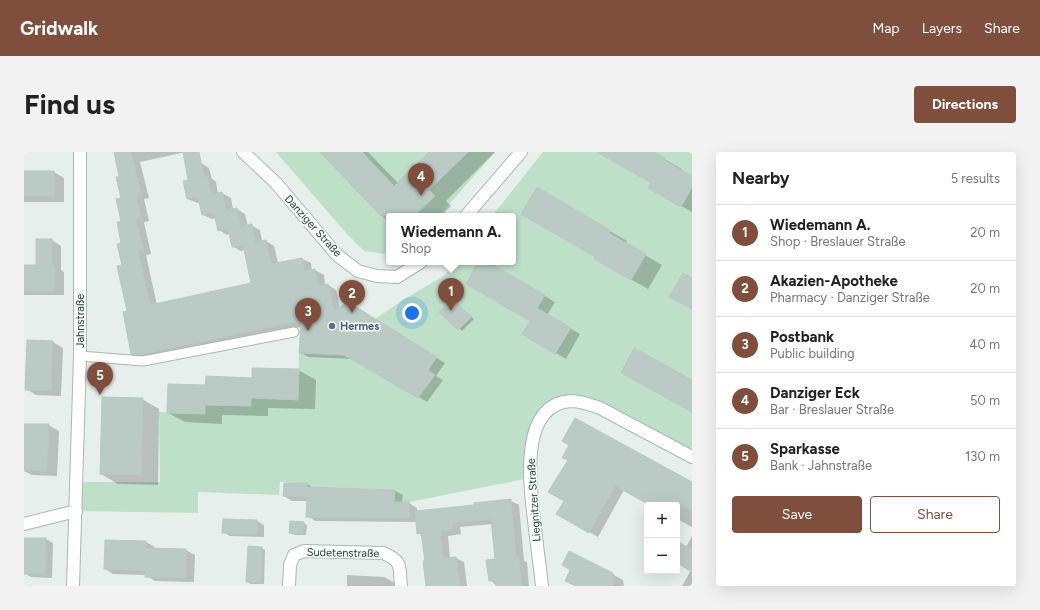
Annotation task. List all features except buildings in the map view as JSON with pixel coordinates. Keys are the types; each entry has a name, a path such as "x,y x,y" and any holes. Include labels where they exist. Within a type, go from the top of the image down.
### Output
{"street":[{"name":"Jahnstraße","path":"73,586 80,356 80,152"},
{"name":"Danziger Straße","path":"243,152 276,183 337,255 358,271 377,276 397,276 416,265"},
{"path":"469,213 521,152"},
{"name":"Liegnitzer Straße","path":"542,586 531,498 529,463 532,440 546,412 557,405 570,402 584,403 600,408 692,457"},
{"path":"24,524 76,511"},
{"name":"Sudetenstraße","path":"289,586 290,565 294,555 304,551 383,553 394,557 399,564 401,586"}],"lane":[{"path":"80,356 143,361 294,332"}],"green space":[{"path":"276,152 495,152 442,213 386,213 386,254 364,251 347,234"},
{"path":"543,152 692,152 692,457 584,403 546,412 525,479 409,502 394,503 395,490 307,487 307,483 280,482 279,495 198,492 198,513 76,511 77,482 160,482 159,412 205,414 205,405 251,406 251,398 298,400 299,353 344,355 418,398 435,375 428,370 437,357 375,319 445,275 453,265 516,265 516,213 494,213"}],"place":[{"name":"Danziger Eck","path":"421,196"},
{"name":"Wiedemann A.","path":"451,311"},
{"name":"Akazien-Apotheke","path":"352,313"},
{"name":"Hermes","path":"332,326"},
{"name":"Postbank","path":"308,331"},
{"name":"Sparkasse","path":"100,395"}]}
